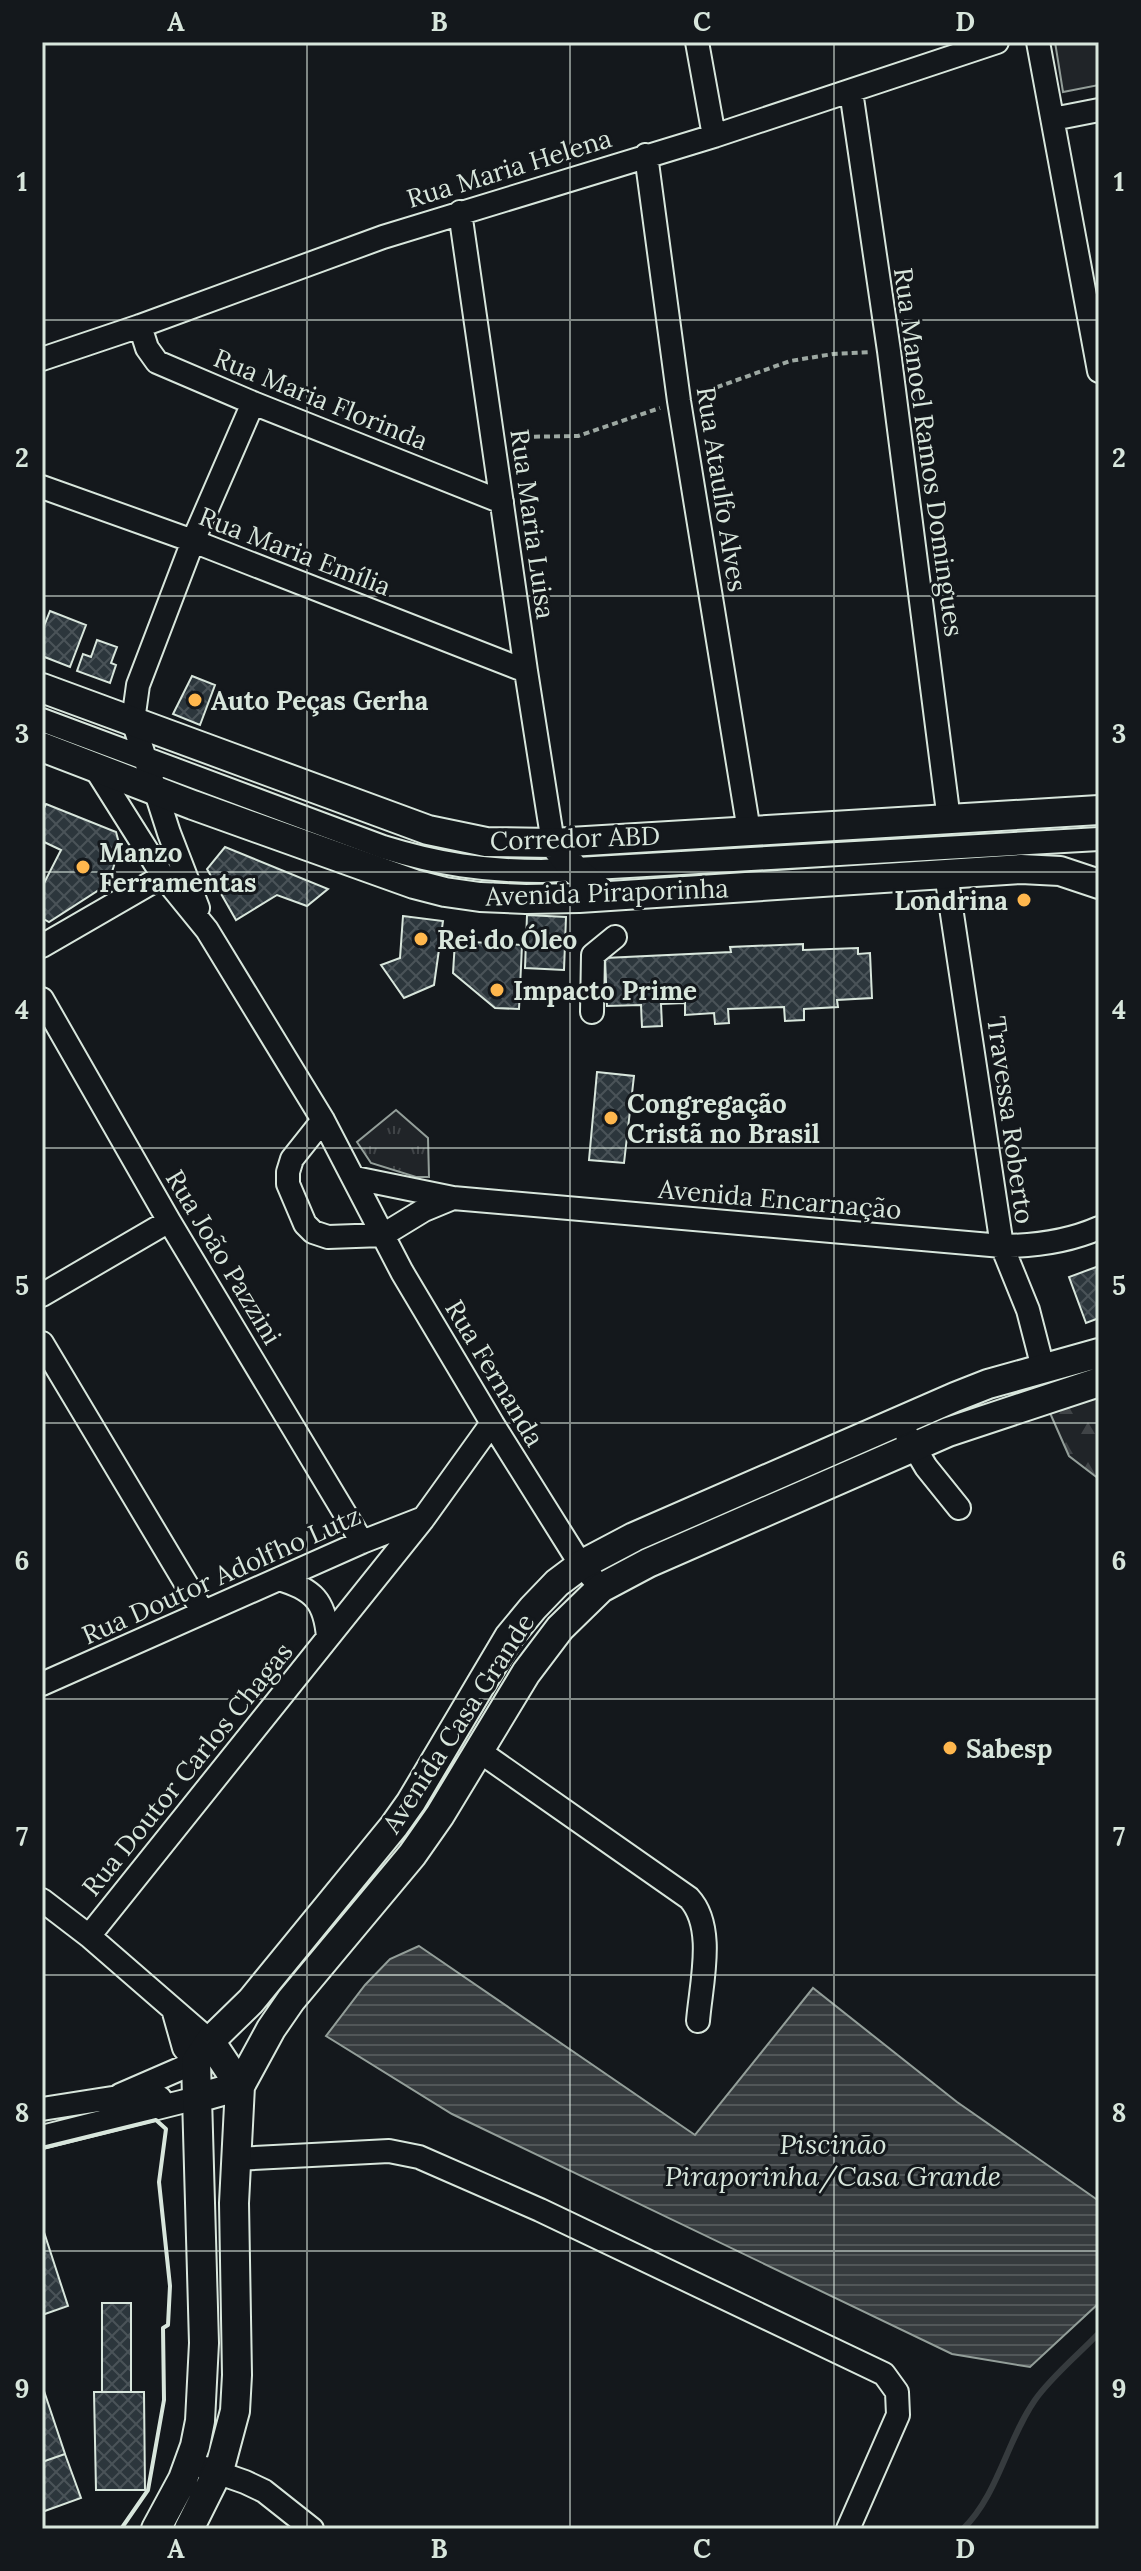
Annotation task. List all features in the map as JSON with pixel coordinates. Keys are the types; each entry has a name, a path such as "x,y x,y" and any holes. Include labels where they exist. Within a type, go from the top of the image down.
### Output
{"main road":[{"name":"Avenida Piraporinha","path":"42,688 428,830 486,842 553,843 1099,810"},
{"name":"Avenida Piraporinha","path":"42,747 381,873 445,892 480,897 605,896 1042,870 1075,875 1099,884"},
{"path":"553,843 574,869 605,896"},
{"name":"Avenida Casa Grande","path":"203,2052 251,2001 394,1826 419,1790 509,1637 549,1591 581,1565 634,1537 988,1384 1099,1353"},
{"name":"Avenida Casa Grande","path":"189,2529 218,2472 235,2411 235,2159 240,2086 271,2029 291,2000 412,1855 440,1815 526,1673 560,1628 601,1588 648,1563 990,1416 1099,1382"},
{"path":"203,2052 240,2086"},
{"path":"156,2529 189,2463 200,2421 204,2343 197,2098 203,2052"},
{"path":"197,2098 240,2086"}],"street":[{"path":"697,42 714,136"},
{"name":"Rua Maria Helena","path":"42,359 383,237 714,136 997,42"},
{"path":"1038,42 1099,371"},
{"name":"Rua Manoel Ramos Domingues","path":"851,91 889,351 949,820"},
{"path":"1053,119 1099,110"},
{"name":"Rua Ataulfo Alves","path":"646,155 679,401 749,831"},
{"name":"Rua Maria Luisa","path":"460,212 553,843"},
{"name":"Rua Maria Florinda","path":"140,326 147,348 157,362 502,502"},
{"path":"207,930 143,759 133,721 138,685 193,541 253,403"},
{"name":"Rua Maria Emília","path":"42,487 193,541 526,671"},
{"name":"Corredor ABD","path":"42,720 426,860 498,871 1095,840"},
{"path":"95,768 163,876 207,930 355,1178"},
{"name":"Travessa Roberto","path":"946,874 1002,1246 1028,1310 1043,1368"},
{"path":"42,946 163,876"},
{"path":"592,1012 593,955 615,937"},
{"name":"Rua João Pazzini","path":"42,999 169,1221 362,1542"},
{"name":"Avenida Encarnação","path":"323,1120 292,1159 288,1172 288,1184 305,1224 313,1232 328,1237 383,1235 424,1210 453,1198"},
{"name":"Avenida Encarnação","path":"355,1178 453,1198 1002,1246 1059,1242 1099,1228"},
{"name":"Rua Fernanda","path":"355,1178 383,1235 492,1423 581,1565 601,1588"},
{"path":"42,1295 169,1221"},
{"path":"42,1343 203,1612"},
{"path":"900,1421 913,1447 959,1508"},
{"name":"Rua Doutor Carlos Chagas","path":"89,1936 423,1519 492,1423"},
{"name":"Rua Doutor Adolfho Lutz","path":"43,1681 362,1542 423,1519"},
{"name":"Rua Doutor Carlos Chagas","path":"279,1579 310,1592 322,1606 328,1637"},
{"path":"479,1751 689,1898 699,1909 705,1930 698,2021"},
{"path":"42,1900 173,2009 184,2048 203,2052"},
{"path":"112,2098 203,2052"},
{"path":"43,2107 112,2098 197,2098"},
{"path":"42,2137 197,2098"},
{"path":"235,2159 389,2151 419,2157 540,2210 884,2374 897,2392 898,2415 848,2529"},
{"path":"189,2463 264,2491 312,2529"}],"green space":[{"path":"1055,42 1099,42 1099,85 1063,92"},
{"path":"396,1110 428,1138 429,1177 416,1177 371,1163 357,1142"},
{"path":"1099,1396 1099,1479 1069,1456 1050,1413"}],"water":[{"name":"Piscinão Piraporinha/Casa Grande","path":"419,1946 695,2135 813,1988 957,2102 1099,2201 1099,2303 1030,2367 952,2354 452,2114 326,2036 365,1985 390,1959"}],"building":[{"path":"50,611 86,625 70,667 42,656 42,631"},
{"path":"97,640 117,647 111,663 116,665 110,683 77,671 83,654 91,657"},
{"name":"Auto Peças Gerha","path":"192,676 215,685 200,725 173,714"},
{"name":"Manzo Ferramentas","path":"46,804 116,832 120,847 108,884 49,922 42,918 42,887 61,850 42,841 42,812"},
{"path":"225,847 328,889 307,906 277,895 236,920 207,869"},
{"path":"527,915 566,917 564,970 525,968"},
{"name":"Rei do Óleo","path":"403,916 443,921 434,985 404,998 381,965 400,958"},
{"name":"Impacto Prime","path":"455,941 522,945 519,1009 495,1008 453,973"},
{"path":"803,944 803,950 858,948 858,954 870,953 872,998 837,1000 838,1007 804,1009 804,1020 785,1021 784,1007 728,1009 729,1023 715,1024 714,1013 685,1015 685,1003 661,1004 662,1026 642,1027 641,1005 607,1006 605,958 731,952 730,947"},
{"name":"Congregação Cristã no Brasil","path":"597,1072 634,1076 624,1163 589,1160"},
{"path":"1099,1266 1099,1318 1086,1323 1069,1277"},
{"path":"42,2226 68,2306 42,2315"},
{"path":"102,2303 131,2303 131,2392 102,2392"},
{"path":"42,2385 65,2454 42,2462"},
{"path":"94,2392 144,2392 145,2490 96,2490"},
{"path":"65,2454 81,2498 42,2512 42,2462"}],"waterway":[{"path":"963,2529 994,2484 1035,2400 1099,2333"}],"wall":[{"path":"42,2148 156,2120 166,2129 159,2182 170,2286 168,2325 163,2328 164,2400 148,2490 121,2529"}],"place":[{"name":"Auto Peças Gerha","path":"195,700"},
{"name":"Manzo Ferramentas","path":"83,867"},
{"name":"Londrina","path":"1024,900"},
{"name":"Rei do Óleo","path":"421,939"},
{"name":"Impacto Prime","path":"497,990"},
{"name":"Congregação Cristã no Brasil","path":"611,1118"},
{"name":"Sabesp","path":"950,1748"}]}
